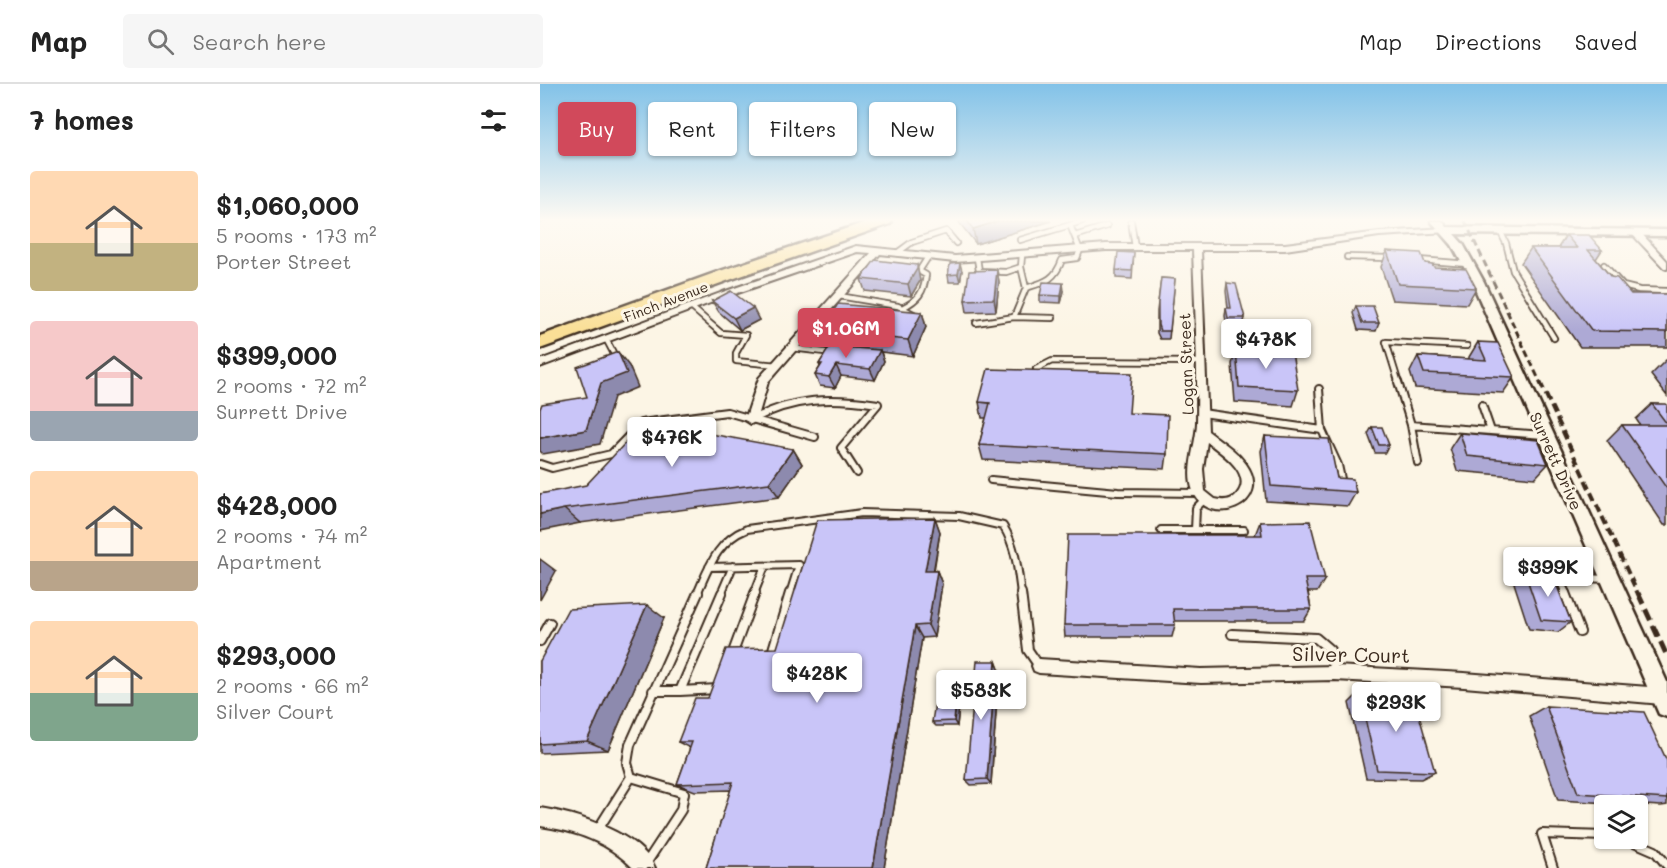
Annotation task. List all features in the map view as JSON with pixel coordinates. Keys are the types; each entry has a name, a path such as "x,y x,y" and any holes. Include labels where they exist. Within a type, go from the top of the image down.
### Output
{"highway":[{"path":"540,328 736,258"},
{"path":"540,343 777,258"}],"street":[{"name":"Finch Avenue","path":"540,364 830,258"},
{"path":"751,420 763,381 872,258"},
{"name":"Finch Avenue","path":"957,258 983,258"},
{"name":"Logan Street","path":"1197,258 1202,433 1197,479 1202,496"},
{"name":"Surrett Drive","path":"1465,258 1664,701"},
{"path":"1202,433 1236,460 1248,480 1245,494 1238,502 1220,506 1202,496"},
{"name":"Silver Court","path":"1039,666 1201,676 1335,674 1464,680 1664,701"},
{"path":"540,817 555,819 597,832 618,843 645,867"}],"lane":[{"path":"902,308 917,301 923,292 926,275 919,271 928,258"},
{"path":"977,258 979,272 1006,272 1021,267"},
{"path":"1014,316 1026,288 1021,267 1022,258"},
{"path":"1026,288 1051,280 1059,274 1062,260 1077,258"},
{"path":"1374,258 1393,258"},
{"path":"1510,258 1513,271 1554,338"},
{"path":"1415,260 1469,264"},
{"path":"1604,265 1623,286 1639,290 1667,291"},
{"path":"839,296 902,308 918,317"},
{"path":"849,304 853,298"},
{"path":"691,307 721,333 746,335 736,353 736,361 777,365"},
{"path":"976,323 1014,316 1053,318"},
{"path":"801,339 815,340 831,326"},
{"path":"606,339 621,366"},
{"path":"1418,463 1411,425 1386,342 1467,346"},
{"path":"792,348 813,352 842,353"},
{"path":"1036,369 1052,361 1200,362"},
{"path":"1318,389 1322,430 1338,465 1341,479"},
{"path":"751,420 783,405 838,398 878,404 841,448 856,473"},
{"path":"1482,405 1491,430"},
{"path":"540,464 552,468 611,454 641,423 726,411 815,437"},
{"path":"1202,413 1322,430"},
{"path":"1411,425 1544,435"},
{"path":"991,480 1107,491 1202,496 1196,508 1195,530"},
{"path":"597,832 631,777 627,764 630,745 652,691 719,547 732,534 768,526 862,513 959,516 1003,526 1009,535 1017,564 1028,650 1039,666"},
{"path":"1161,530 1244,530"},
{"path":"709,567 799,565 772,653 762,653"},
{"path":"730,662 765,566"},
{"path":"680,691 733,567"},
{"path":"1580,632 1559,577 1610,579"},
{"path":"540,641 550,623"},
{"path":"1232,634 1316,638 1330,650 1335,674"},
{"path":"733,653 743,653"},
{"path":"652,691 720,689 723,680"},
{"path":"631,777 684,793 681,810 645,867"},
{"path":"1553,868 1542,834 1594,836"},
{"path":"1648,848 1655,851 1667,864"}],"building":[{"path":"1117,258 1133,258 1132,271 1116,270"},
{"path":"1389,258 1423,258 1425,263 1432,264 1434,267 1466,269 1476,288 1398,284"},
{"path":"1538,258 1594,258 1611,277 1617,278 1631,294 1667,294 1667,332 1592,331"},
{"path":"875,260 917,265 917,269 908,284 861,279"},
{"path":"960,263 958,274 948,275 950,264"},
{"path":"997,270 994,299 965,300 969,271"},
{"path":"1161,278 1175,279 1170,331 1160,331 1158,325"},
{"path":"1043,282 1063,283 1061,296 1040,295"},
{"path":"1227,283 1236,284 1245,318 1228,318 1226,308 1231,308"},
{"path":"731,291 753,308 734,318 712,301"},
{"path":"838,304 922,312 908,340 820,331"},
{"path":"1356,306 1373,306 1379,323 1362,323"},
{"path":"1478,342 1498,343 1514,377 1424,373 1418,356 1486,360"},
{"path":"830,346 880,350 870,369 836,365 829,377 815,375"},
{"path":"1236,349 1292,352 1298,390 1239,387"},
{"path":"618,352 627,373 601,383 586,430 540,438 542,404 587,397 577,367"},
{"path":"988,369 1132,373 1129,413 1168,415 1167,454 979,445 990,403 979,402"},
{"path":"1652,404 1667,405 1667,424"},
{"path":"645,422 793,449 769,483 540,514 540,494 586,485"},
{"path":"1622,425 1667,425 1667,489"},
{"path":"1372,427 1382,427 1389,445 1379,445"},
{"path":"1460,433 1538,440 1548,464 1467,456"},
{"path":"1265,436 1329,439 1337,478 1353,479 1356,492 1271,486"},
{"path":"935,518 925,571 937,571 928,625 915,626 873,868 706,868 733,782 677,784 692,742 678,742 695,698 708,698 726,649 777,648 817,520"},
{"path":"1310,521 1325,579 1305,579 1311,609 1173,609 1175,625 1064,625 1068,535 1262,535 1260,522"},
{"path":"1525,573 1553,576 1571,622 1541,620"},
{"path":"647,605 587,741 540,744 540,661 568,609"},
{"path":"977,661 996,661 987,779 966,780"},
{"path":"1359,693 1413,694 1435,772 1377,770"},
{"path":"956,702 954,721 932,722 935,703"},
{"path":"1546,706 1644,712 1667,761 1667,799 1648,798 1648,795 1578,793"}],"railway":[{"path":"1482,258 1541,384"},
{"path":"1540,382 1638,594"},
{"path":"1638,593 1667,656"}]}
